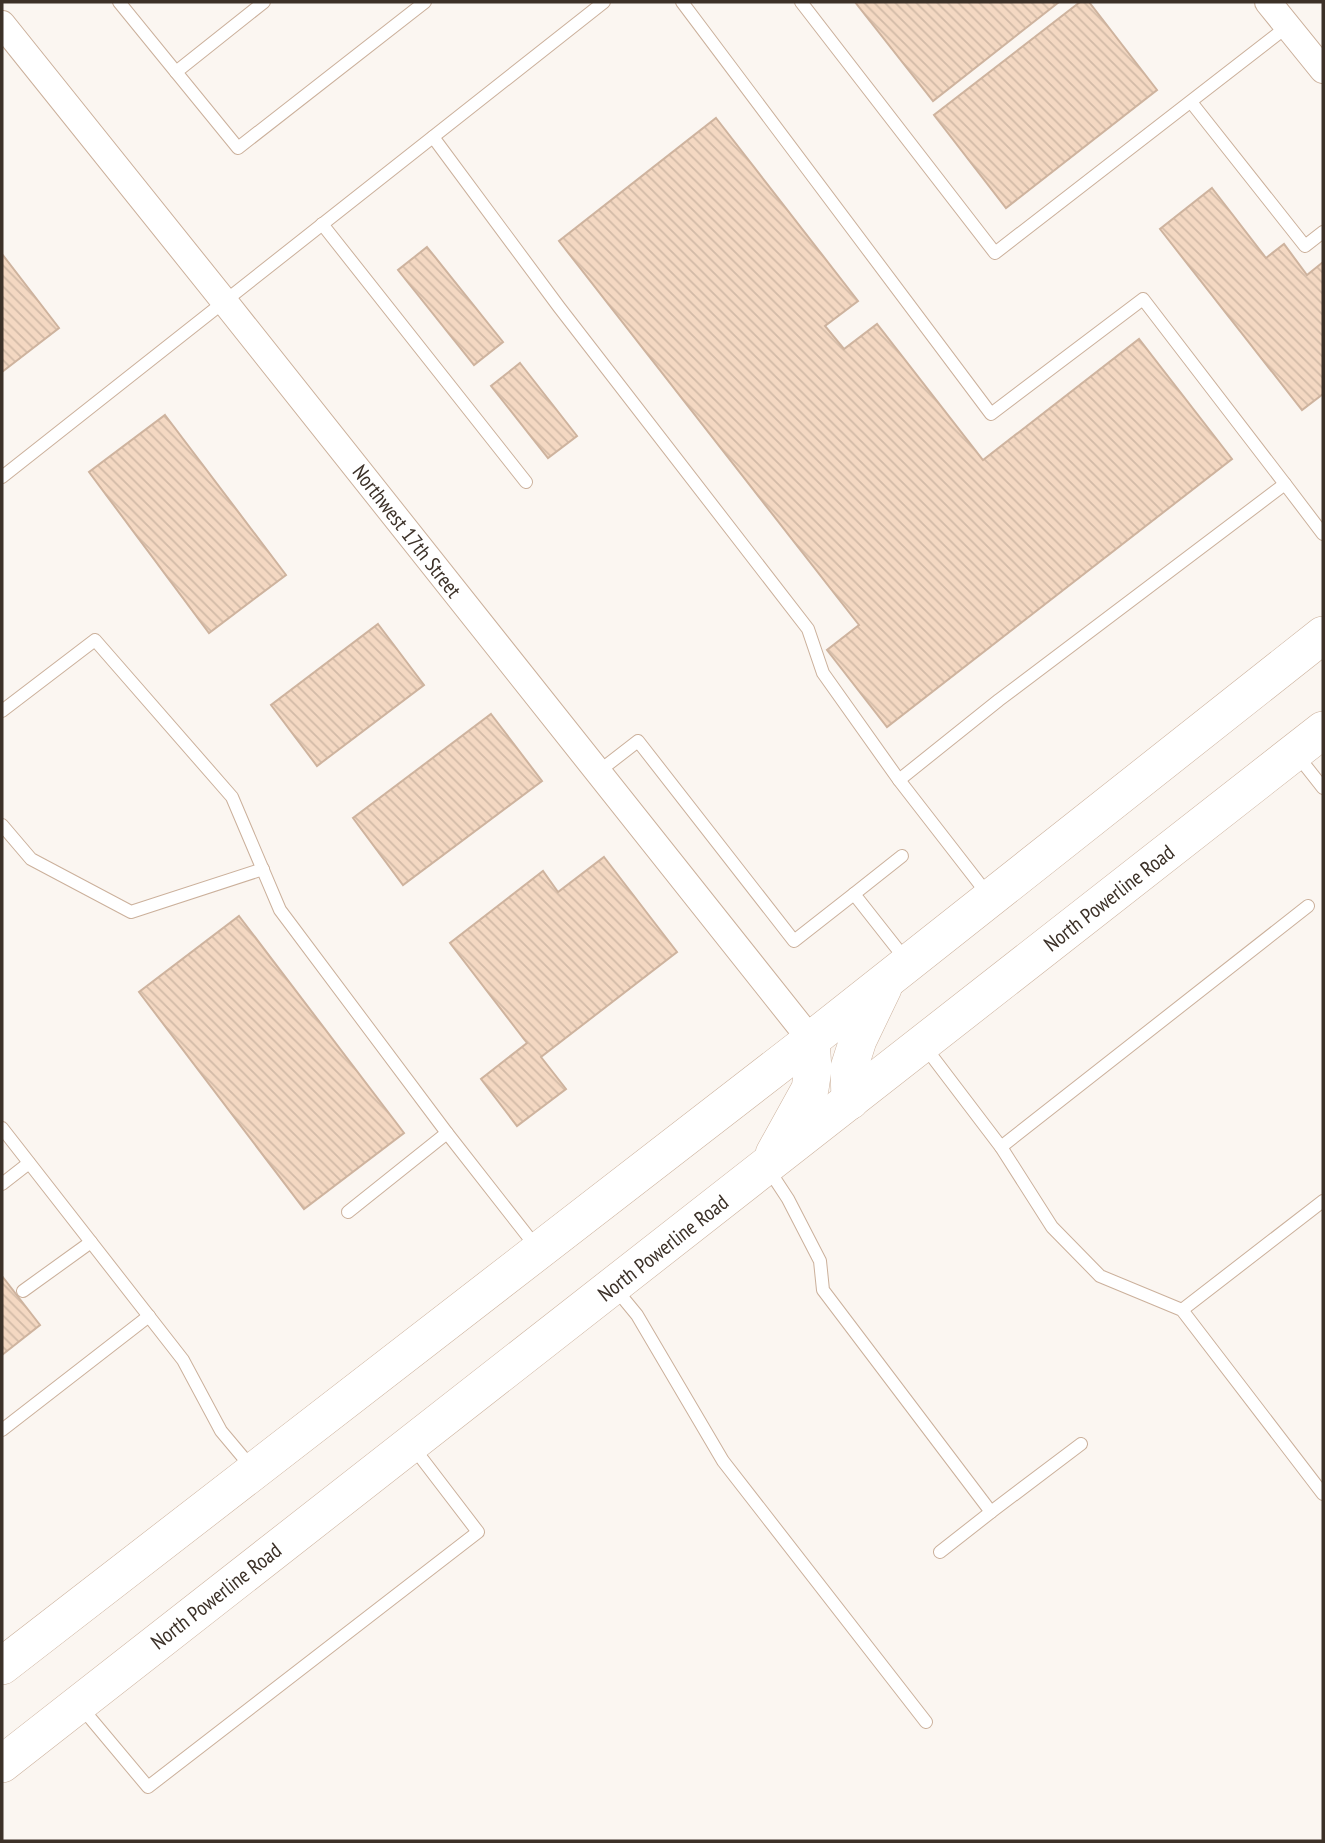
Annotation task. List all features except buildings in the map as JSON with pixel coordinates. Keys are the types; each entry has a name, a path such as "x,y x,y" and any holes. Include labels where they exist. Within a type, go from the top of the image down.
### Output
{"main road":[{"path":"2,1666 811,1040 1323,635"},
{"name":"North Powerline Road","path":"2,1764 1323,730"},
{"path":"850,1101 849,1068 858,1040 897,972"},
{"path":"767,1167 810,1089 813,1069 811,1040"}],"street":[{"path":"1268,2 1323,70"},
{"name":"Northwest 17th Street","path":"2,24 811,1040"}],"lane":[{"path":"119,2 238,148 425,2"},
{"path":"176,72 264,2"},
{"path":"2,477 604,2"},
{"path":"682,2 991,414 1143,299 1323,534"},
{"path":"801,2 995,253 1288,26"},
{"path":"1191,102 1305,246 1323,232"},
{"path":"433,137 559,307 808,629 823,673 899,780 991,898"},
{"path":"322,224 526,482"},
{"path":"899,780 999,700 1284,484"},
{"path":"2,711 95,640 232,797 280,910 539,1251"},
{"path":"598,772 638,741 794,941 902,856"},
{"path":"1295,752 1323,788"},
{"path":"2,825 31,859 131,912 263,869"},
{"path":"854,894 897,972"},
{"path":"1001,1147 1308,906"},
{"path":"923,1044 1001,1147 1052,1227 1100,1276 1182,1310 1323,1494"},
{"path":"2,1128 183,1360 221,1431 254,1471"},
{"path":"348,1212 447,1133"},
{"path":"2,1184 29,1163"},
{"path":"767,1167 788,1199 820,1261 822,1290 991,1512"},
{"path":"1182,1310 1323,1201"},
{"path":"23,1291 91,1242"},
{"path":"614,1286 637,1315 723,1461 926,1722"},
{"path":"2,1430 149,1316"},
{"path":"78,1704 148,1787 478,1532 411,1444"},
{"path":"940,1552 1081,1444"}]}
